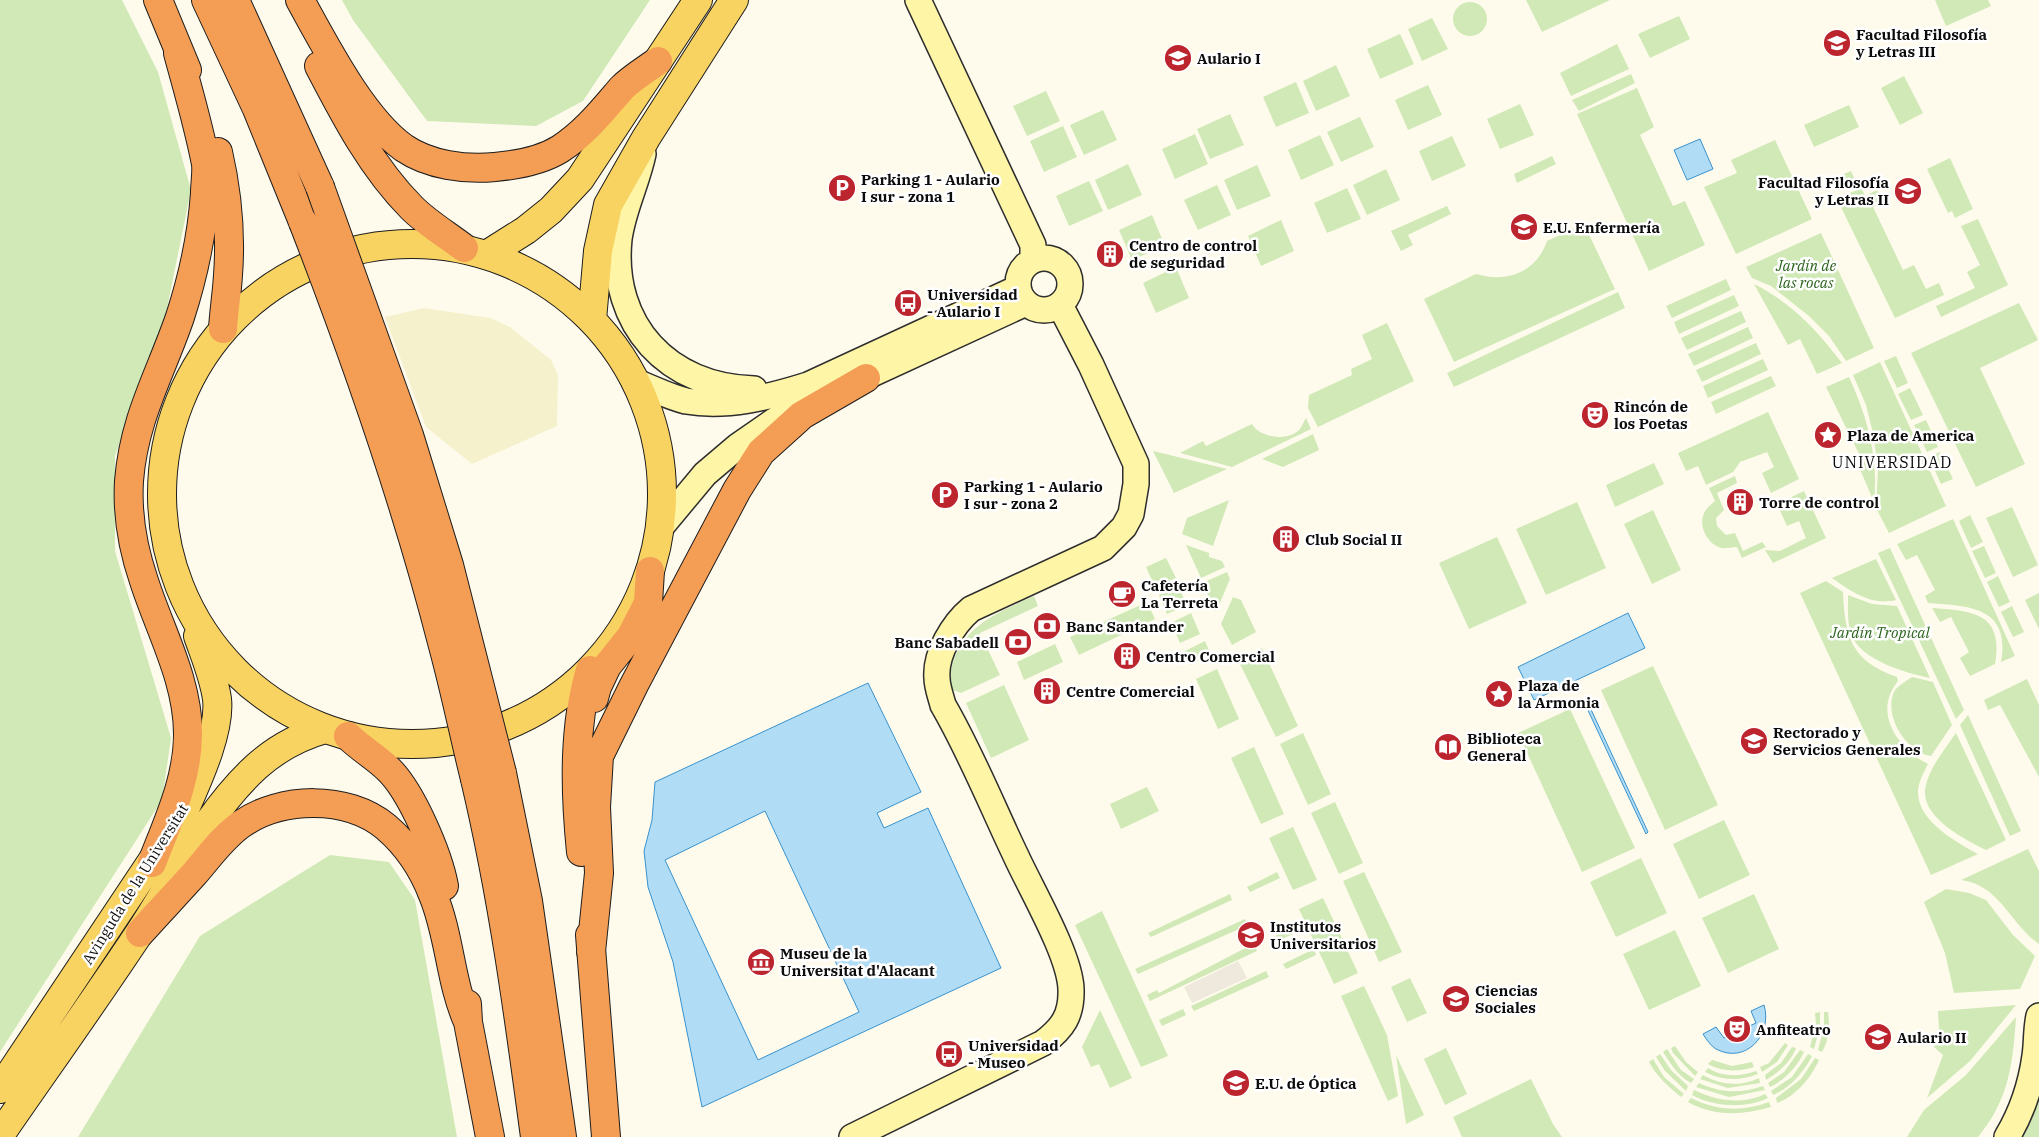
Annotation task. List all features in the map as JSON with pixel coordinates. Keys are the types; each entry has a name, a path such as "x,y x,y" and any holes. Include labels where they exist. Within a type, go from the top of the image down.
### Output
{"highway":[{"path":"152,863 180,793 186,763 188,734 184,700 175,665 143,579 130,529 129,482 136,431 150,388 180,318 194,268 203,222 206,166 178,53 158,0"},
{"path":"206,0 257,110 303,222 361,376 402,503 444,647 487,832 511,961 535,1137"},
{"path":"235,0 320,187 409,434 451,573 502,773 528,902 562,1137"},
{"path":"288,0 328,82 372,159 388,182 413,210 476,251"},
{"path":"300,0 336,65 389,134 404,148 421,157 462,167 514,165 559,150 582,132 624,87 658,61"},
{"path":"178,53 205,105 223,173 228,274 223,329"},
{"path":"591,952 599,873 596,807 599,756 634,685 737,490 761,452 802,415 866,378"},
{"path":"591,952 585,809 590,715 597,687 607,666 631,636 648,603 650,571"},
{"path":"590,670 583,693 577,775 577,812 591,952 606,1137"},
{"path":"337,732 386,767 404,787 420,818 443,880 490,1137"},
{"path":"140,933 195,873 215,847 241,825 263,812 290,804 318,803 338,806 359,812 385,826 406,846 423,871 441,920 460,1006 468,1022"}],"main road":[{"path":"476,251 526,230 551,210 580,179 698,0"},
{"path":"592,320 598,251 608,205 646,138 734,0"},
{"name":"Avinguda de la Universitat","path":"0,1089 182,816 202,770 216,723 217,700 168,546 163,516 162,482 172,422 186,389 223,329 259,295 272,286 305,267 331,256 370,246 399,243 431,243 476,251 520,267 549,284 592,320 626,364 636,382 654,430 660,464 662,499 660,528 650,571 634,608 618,636 590,670 560,696 532,714 481,735 426,744 394,744 337,732 299,717 261,693 228,663 187,604"},
{"name":"Avinguda de la Universitat","path":"0,1135 140,933 211,821 233,792 256,767 281,748 311,733 337,732"}],"street":[{"path":"852,1137 1043,1043 1059,1031 1066,1020 1071,1003 1068,971 1050,928 943,705 936,678 939,658 951,633 964,615 1103,548 1124,527 1131,514 1136,484 1136,464 1066,309 1070,288 1068,272 1056,261 1038,254 918,0"},
{"path":"646,138 638,178 626,206 619,239 623,292 630,312 643,336 658,354 680,371 707,383 741,388 770,389 808,385"},
{"path":"1038,254 1021,271 1022,295 1039,310 1066,309"},
{"path":"636,382 684,400 706,403 749,401 808,385 1022,295"},
{"path":"660,528 705,474 738,446 774,421 827,392 866,378 1022,295"},
{"path":"2007,1137 2019,1117 2028,1090 2035,1055 2039,1016"}],"shaded area":[{"path":"424,308 490,318 510,327 551,360 558,375 557,426 472,464 426,427 385,317"},
{"path":"1238,961 1247,978 1192,1003 1184,987"}],"green space":[{"path":"0,0 122,0 158,72 191,190 165,318 115,456 115,551 171,738 162,800 0,1052"},
{"path":"342,0 650,0 583,101 536,126 427,121 353,20"},
{"path":"1526,0 1610,0 1542,32"},
{"path":"1935,0 1988,0 1991,6 1946,26"},
{"path":"1470,2 1477,3 1482,7 1486,12 1486,26 1482,31 1477,35 1470,36 1463,35 1458,31 1454,26 1453,19 1454,12 1458,7 1463,3"},
{"path":"1679,16 1690,39 1650,58 1638,34"},
{"path":"1432,18 1448,49 1422,61 1408,29"},
{"path":"1400,34 1414,64 1380,79 1367,49"},
{"path":"1617,44 1629,69 1571,96 1560,73"},
{"path":"1336,65 1350,96 1316,111 1303,81"},
{"path":"1631,74 1635,83 1579,111 1572,100"},
{"path":"1904,76 1923,113 1900,125 1881,88"},
{"path":"1296,82 1309,113 1276,127 1263,97"},
{"path":"1428,85 1442,115 1408,130 1395,100"},
{"path":"1637,88 1654,127 1640,135 1673,206 1685,201 1705,245 1649,271 1577,114"},
{"path":"1046,91 1060,121 1027,136 1013,106"},
{"path":"1520,104 1534,135 1500,149 1487,119"},
{"path":"1849,105 1859,127 1814,147 1804,125"},
{"path":"1103,110 1117,140 1084,155 1070,125"},
{"path":"1230,114 1244,145 1210,159 1197,129"},
{"path":"1360,117 1374,147 1341,162 1327,132"},
{"path":"1063,126 1077,157 1044,172 1030,141"},
{"path":"1195,134 1208,164 1175,179 1162,149"},
{"path":"1320,135 1334,165 1301,180 1288,150"},
{"path":"1452,136 1466,166 1432,181 1419,151"},
{"path":"1775,140 1812,219 1736,254 1704,187 1737,173 1731,160"},
{"path":"1552,156 1556,164 1517,183 1514,174"},
{"path":"1950,158 1973,209 1955,218 1952,211 1948,213 1927,169"},
{"path":"1128,164 1142,195 1108,210 1095,180"},
{"path":"1257,165 1271,196 1237,210 1224,180"},
{"path":"1386,169 1400,200 1367,215 1353,185"},
{"path":"1851,171 1856,182 1834,191 1829,180"},
{"path":"1089,181 1103,211 1069,226 1056,196"},
{"path":"1217,185 1231,215 1198,230 1184,200"},
{"path":"1347,188 1361,219 1327,233 1314,203"},
{"path":"1861,188 1865,196 1877,190 1883,202 1873,207 1903,270 1914,265 1926,289 1939,283 1944,295 1895,318 1837,199"},
{"path":"1447,206 1451,214 1408,235 1413,245 1401,251 1391,231"},
{"path":"1152,215 1165,246 1132,260 1119,230"},
{"path":"1978,219 2008,285 1941,317 1936,306 1975,288 1967,272 1980,265 1961,226"},
{"path":"1281,220 1294,251 1261,266 1248,236"},
{"path":"1584,224 1615,289 1454,362 1424,299 1476,274 1498,277 1519,273 1535,261 1547,241"},
{"name":"Jardín de las rocas","path":"1821,233 1874,348 1846,361 1829,336 1809,316 1771,286 1752,278 1746,267"},
{"path":"1176,267 1189,298 1156,313 1143,283"},
{"path":"1726,279 1731,290 1672,318 1666,306"},
{"name":"Jardín de las rocas","path":"1754,284 1768,291 1803,318 1842,363 1817,374 1800,339 1788,345"},
{"path":"1618,292 1625,308 1454,387 1447,373"},
{"path":"1734,295 1739,306 1679,334 1674,322"},
{"path":"2019,303 2038,340 1980,368 2025,464 1976,487 1911,353"},
{"path":"1741,311 1746,322 1687,350 1681,338"},
{"path":"1387,323 1414,381 1318,427 1308,408 1309,395 1352,375 1351,369 1372,359 1362,335"},
{"path":"1748,327 1753,338 1694,366 1688,354"},
{"path":"1756,343 1761,354 1702,382 1696,370"},
{"path":"1896,356 1908,383 1897,388 1884,361"},
{"path":"1763,359 1768,370 1708,398 1703,386"},
{"path":"1880,362 1946,506 1889,533 1876,508 1878,468 1873,433 1866,405 1853,375"},
{"path":"1771,376 1776,386 1716,414 1711,402"},
{"path":"1849,377 1866,422 1873,453 1875,469 1874,502 1859,467 1864,464 1826,387"},
{"path":"1910,388 1923,415 1911,420 1898,394"},
{"path":"1768,412 1799,479 1771,493 1762,473 1774,467 1767,452 1740,462 1733,472 1706,485 1698,466 1686,471 1678,453"},
{"path":"1306,418 1311,429 1232,467 1180,453 1203,441 1206,446 1252,424 1261,433 1274,437 1289,436 1300,429"},
{"path":"1926,420 1938,447 1927,452 1914,425"},
{"path":"1313,434 1319,450 1283,467 1262,459"},
{"path":"1153,451 1227,469 1174,493"},
{"path":"1940,452 1953,479 1941,484 1929,457"},
{"path":"1654,463 1664,484 1615,507 1606,485"},
{"path":"1735,476 1737,483 1717,493 1724,510 1716,518 1717,526 1726,535 1735,533 1743,551 1762,542 1766,547 1742,558 1737,547 1723,548 1709,540 1702,526 1705,511 1715,501 1709,488"},
{"path":"1804,491 1826,538 1773,563 1765,550 1780,551 1806,538 1799,521 1787,526 1777,504"},
{"path":"1229,500 1213,546 1182,534 1187,518"},
{"path":"1577,502 1606,568 1546,595 1516,529"},
{"path":"2012,507 2038,565 2013,577 1986,518"},
{"path":"1653,510 1681,570 1652,584 1624,524"},
{"path":"1970,515 1983,542 1971,548 1959,521"},
{"path":"1953,519 2015,656 2001,662 2002,644 1999,630 1993,620 1971,608 1928,603 1925,596 1935,590 1917,555 1906,560 1897,544"},
{"path":"1497,537 1527,603 1469,629 1439,563"},
{"path":"1186,545 1209,553 1209,557 1222,561 1225,567 1201,578"},
{"path":"1984,546 1996,573 1985,578 1972,551"},
{"path":"1890,548 1964,710 1956,719 1878,553"},
{"path":"1166,558 1176,578 1155,587 1146,567"},
{"path":"1876,559 1896,600 1879,601 1870,599 1854,593 1832,578"},
{"path":"1227,572 1230,579 1216,612 1202,583"},
{"path":"1998,576 2010,602 1999,607 1987,582"},
{"path":"1826,581 1843,592 1849,634 1860,655 1882,671 1897,677 1898,681 1891,693 1888,705 1888,717 1898,739 1907,749 1928,764 1918,790 1919,801 1923,811 1939,829 1978,854 1931,875 1800,593"},
{"path":"1178,586 1187,605 1167,614 1159,595"},
{"path":"2039,593 2039,629 2025,600"},
{"name":"Jardín Tropical","path":"1848,595 1872,604 1897,606 1930,678 1885,664 1864,651 1856,643 1851,634 1848,620"},
{"path":"1034,596 1038,606 980,633 1000,675 961,693 950,689 951,670 956,654 964,640 988,619"},
{"path":"1233,597 1241,600 1256,632 1232,645 1221,624"},
{"path":"1147,602 1155,619 1079,655 1070,637"},
{"path":"2012,606 2024,632 2013,637 2001,612"},
{"path":"1932,608 1972,613 1990,624 1995,634 1997,647 1995,664 1970,676 1960,658 1969,652 1951,617 1940,622"},
{"path":"1191,613 1200,634 1180,643 1171,623"},
{"path":"1205,641 1211,655 1190,665 1183,652"},
{"path":"1055,644 1063,662 1024,680 1017,662"},
{"path":"1262,648 1298,726 1276,737 1238,660"},
{"path":"1653,666 1718,805 1665,830 1601,690"},
{"path":"1217,669 1239,719 1218,729 1196,679"},
{"path":"1912,677 1933,682 1952,725 1931,756 1922,753 1906,741 1899,732 1892,712 1891,702 1895,690"},
{"path":"2027,679 2039,705 2039,777 2000,705 1988,710 1984,700"},
{"path":"1004,685 1029,740 991,758 966,703"},
{"path":"1570,709 1635,848 1582,872 1518,733"},
{"path":"1968,715 2021,831 2010,836 1960,725"},
{"path":"1303,733 1331,794 1308,805 1280,744"},
{"path":"1956,733 2006,840 1986,850 1947,827 1938,819 1926,801 1925,791 1929,775"},
{"path":"1254,747 1284,814 1261,824 1231,758"},
{"path":"1147,787 1159,811 1121,829 1110,804"},
{"path":"1335,802 1363,863 1339,874 1311,813"},
{"path":"1724,820 1750,875 1699,899 1673,844"},
{"path":"1293,827 1317,880 1293,890 1269,838"},
{"path":"2028,849 2039,871 2039,944 2029,936 2004,906 1986,889 1974,883 1961,880"},
{"path":"330,855 389,862 415,900 457,1137 78,1137 200,936"},
{"path":"1641,858 1667,913 1616,937 1590,882"},
{"path":"1277,872 1280,878 1250,892 1247,887"},
{"path":"1364,872 1402,952 1379,962 1343,881"},
{"path":"1946,889 1969,893 1986,900 2013,935 2035,956 2020,989 1954,993 1945,953 1924,902"},
{"path":"1230,894 1232,900 1151,937 1148,933"},
{"path":"1754,894 1779,949 1728,973 1702,918"},
{"path":"1323,898 1358,973 1334,984 1299,909"},
{"path":"1102,911 1168,1056 1141,1067 1075,925"},
{"path":"1245,919 1248,925 1138,974 1135,969"},
{"path":"1301,924 1304,929 1273,943 1271,938"},
{"path":"1675,930 1701,986 1649,1010 1623,954"},
{"path":"1253,944 1257,951 1150,1001 1147,995 1157,990 1159,993"},
{"path":"1314,949 1316,955 1286,969 1283,964"},
{"path":"1266,971 1269,977 1194,1011 1191,1006"},
{"path":"1410,978 1427,1013 1407,1022 1391,987"},
{"path":"1364,986 1387,1035 1398,1096 1388,1101 1341,996"},
{"path":"2016,1005 1970,1061 1927,1098 1943,1055 1934,1047 1939,1030 1938,1011"},
{"path":"1183,1009 1186,1015 1162,1026 1159,1020"},
{"path":"1100,1010 1132,1078 1110,1088 1099,1064 1091,1067 1082,1047"},
{"path":"1820,1012 1820,1027 1814,1049 1810,1047 1816,1024 1815,1013"},
{"path":"1824,1012 1828,1012 1829,1027 1828,1037 1822,1052 1818,1050 1824,1027"},
{"path":"2016,1017 2008,1080 1997,1109 1978,1137 1907,1137 1924,1110 1966,1075"},
{"path":"1785,1043 1788,1045 1777,1062 1762,1072 1760,1067 1769,1063"},
{"path":"1675,1046 1686,1062 1698,1072 1695,1076 1673,1053 1671,1048"},
{"path":"1792,1047 1796,1048 1787,1062 1766,1080 1765,1075 1781,1063"},
{"path":"1446,1048 1467,1094 1445,1105 1424,1059"},
{"path":"1667,1049 1681,1070 1694,1079 1691,1083 1682,1077 1672,1065 1663,1052"},
{"path":"1800,1050 1804,1052 1794,1068 1781,1081 1770,1087 1768,1083 1784,1072"},
{"path":"1660,1054 1671,1070 1688,1086 1686,1091 1665,1071 1656,1057"},
{"path":"1808,1054 1812,1056 1801,1074 1791,1084 1773,1095 1771,1091 1792,1077"},
{"path":"1396,1055 1424,1115 1406,1124"},
{"path":"1815,1058 1819,1060 1807,1080 1797,1091 1777,1103 1776,1098 1801,1079"},
{"path":"1653,1059 1664,1077 1684,1094 1681,1097 1656,1072 1649,1062"},
{"path":"1712,1060 1732,1066 1752,1062 1754,1067 1742,1070 1725,1070 1708,1064"},
{"path":"1708,1068 1725,1074 1737,1075 1756,1071 1758,1074 1745,1078 1731,1079 1711,1075 1705,1072"},
{"path":"1703,1075 1723,1083 1738,1084 1759,1078 1760,1083 1728,1088 1700,1079"},
{"path":"1531,1079 1553,1124 1562,1137 1462,1137 1453,1117"},
{"path":"1699,1083 1715,1089 1731,1091 1763,1086 1765,1090 1729,1097 1696,1087"},
{"path":"1694,1090 1712,1097 1730,1100 1747,1100 1765,1094 1768,1098 1750,1104 1720,1104 1692,1095"},
{"path":"2039,1091 2039,1137 2020,1137"},
{"path":"1691,1098 1720,1108 1739,1109 1769,1102 1771,1107 1750,1112 1718,1112 1698,1107 1688,1102"}],"water":[{"path":"1700,139 1713,169 1687,180 1674,150"},
{"path":"1628,613 1645,648 1534,700 1518,667"},
{"path":"868,683 921,792 877,813 884,828 928,808 1001,968 702,1107 673,962 648,887 644,851 652,820 655,782","holes":["765,811 859,1012 758,1060 665,860"]},
{"path":"1588,703 1648,832 1646,834 1585,704"},
{"path":"1764,1005 1765,1026 1755,1044 1747,1050 1727,1053 1716,1049 1703,1034 1716,1027 1724,1038 1756,1023 1751,1011"}],"place":[{"name":"Facultad Filosofía y Letras III","path":"1837,43"},
{"name":"Aulario I","path":"1178,58"},
{"name":"Parking 1 - Aulario I sur - zona 1","path":"842,188"},
{"name":"Facultad Filosofía y Letras II","path":"1908,191"},
{"name":"E.U. Enfermería","path":"1524,227"},
{"name":"Centro de control de seguridad","path":"1110,254"},
{"name":"Universidad - Aulario I","path":"908,303"},
{"name":"Rincón de los Poetas","path":"1595,415"},
{"name":"Plaza de America","path":"1828,435"},
{"name":"Parking 1 - Aulario I sur - zona 2","path":"945,495"},
{"name":"Torre de control","path":"1740,502"},
{"name":"Club Social II","path":"1286,539"},
{"name":"Cafetería La Terreta","path":"1122,594"},
{"name":"Banc Santander","path":"1047,626"},
{"name":"Banc Sabadell","path":"1018,642"},
{"name":"Centro Comercial","path":"1127,656"},
{"name":"Centre Comercial","path":"1047,691"},
{"name":"Plaza de la Armonia","path":"1499,694"},
{"name":"Rectorado y Servicios Generales","path":"1754,741"},
{"name":"Biblioteca General","path":"1448,747"},
{"name":"Institutos Universitarios","path":"1251,935"},
{"name":"Museu de la Universitat d'Alacant","path":"761,962"},
{"name":"Ciencias Sociales","path":"1456,999"},
{"name":"Anfiteatro","path":"1737,1029"},
{"name":"Aulario II","path":"1878,1037"},
{"name":"Universidad - Museo","path":"949,1054"},
{"name":"E.U. de Óptica","path":"1236,1083"}],"district":[{"name":"UNIVERSIDAD","path":"1892,462"}]}
